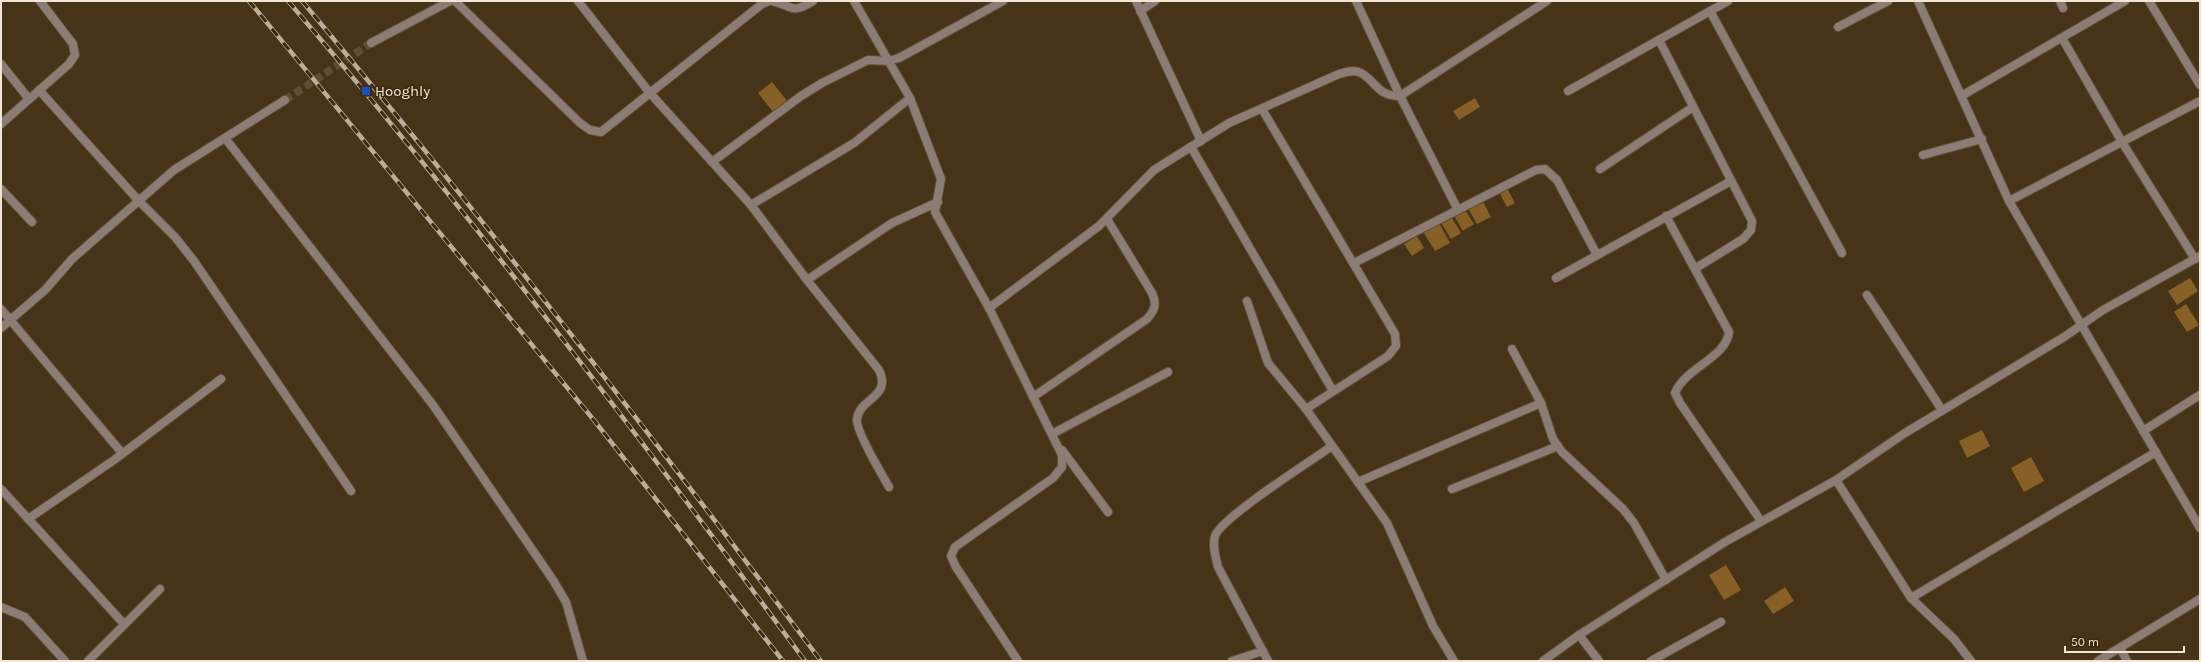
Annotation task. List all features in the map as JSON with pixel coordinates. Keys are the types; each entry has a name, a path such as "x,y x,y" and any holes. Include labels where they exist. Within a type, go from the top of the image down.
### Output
{"street":[{"path":"1,124 69,64 75,56 73,44 40,1"},
{"path":"371,43 450,1"},
{"path":"455,1 580,122 590,130 601,132 614,124 649,92 771,1 790,9 798,10 813,1"},
{"path":"578,1 649,92 751,205 807,280 879,370 883,379 882,388 860,410 856,420 860,431 889,487"},
{"path":"854,1 910,98 941,179 935,212 989,308 1062,455 1062,467 1053,478 955,547 951,556 956,568 1018,661"},
{"path":"712,162 822,83 868,60 888,61 899,58 1003,1"},
{"path":"1136,1 1201,141"},
{"path":"1140,11 1155,1"},
{"path":"1356,1 1400,96 1458,210"},
{"path":"989,308 1107,219 1144,179 1190,147 1229,123 1339,74 1350,71 1360,72 1384,94 1400,96 1546,1"},
{"path":"1568,91 1728,1"},
{"path":"1838,27 1888,1"},
{"path":"1918,1 1963,95 2010,201 2200,528"},
{"path":"1963,95 2125,1"},
{"path":"2149,1 2200,84"},
{"path":"1710,11 1842,253"},
{"path":"1543,661 1579,635 1761,521 1836,480 1905,432 2110,306 2198,257 2122,142 2062,38"},
{"path":"1659,40 1752,221 1751,230 1743,239 1696,268"},
{"path":"1,64 29,99"},
{"path":"39,90 138,200 175,237 194,261 351,491"},
{"path":"751,205 854,143 910,98"},
{"path":"1,328 45,290 72,259 174,170 285,100"},
{"path":"2010,201 2200,100"},
{"path":"1600,168 1693,107"},
{"path":"1262,109 1395,334 1396,346 1388,356 1306,409"},
{"path":"225,138 433,405 553,580 566,602 583,661"},
{"path":"1923,155 1982,139"},
{"path":"1190,147 1334,391"},
{"path":"1354,263 1536,170 1545,169 1556,180 1597,255"},
{"path":"1556,278 1731,181"},
{"path":"1,189 32,222"},
{"path":"807,280 892,223 938,202"},
{"path":"1666,216 1696,268 1729,332 1728,340 1720,350 1687,375 1679,385 1676,393 1680,403 1761,521"},
{"path":"1034,397 1147,319 1154,312 1156,302 1152,293 1107,219"},
{"path":"1868,294 1942,410"},
{"path":"1247,301 1268,362 1306,409 1387,523 1433,626 1454,661"},
{"path":"1,309 122,453"},
{"path":"1512,349 1541,403 1554,439 1562,452 1623,509 1634,523 1666,580"},
{"path":"1052,434 1168,372"},
{"path":"28,519 122,453 221,378"},
{"path":"2143,431 2200,395"},
{"path":"1358,482 1541,403"},
{"path":"1056,443 1108,512"},
{"path":"1268,661 1218,567 1215,553 1215,537 1223,524 1332,446"},
{"path":"1452,489 1558,446"},
{"path":"1911,598 2156,452"},
{"path":"1836,480 1911,598 1954,639 1971,661"},
{"path":"1,489 124,624"},
{"path":"88,661 160,589"},
{"path":"2098,661 2200,599"},
{"path":"1,607 25,617 65,661"},
{"path":"1651,661 1721,622"},
{"path":"1579,635 1599,661"},
{"path":"2120,648 2127,661"},
{"path":"1232,661 1263,651"}],"building":[{"path":"772,82 788,102 774,113 758,93"},
{"path":"1475,98 1480,107 1459,120 1453,111"},
{"path":"1507,188 1515,203 1507,207 1499,192"},
{"path":"1482,200 1491,217 1477,224 1468,208"},
{"path":"1464,208 1474,224 1463,231 1453,214"},
{"path":"1450,215 1461,233 1451,239 1440,221"},
{"path":"1438,221 1450,243 1435,251 1422,230"},
{"path":"1417,236 1424,248 1412,256 1404,244"},
{"path":"2190,278 2198,291 2177,305 2168,291"},
{"path":"2186,304 2199,325 2187,332 2174,312"},
{"path":"1982,430 1990,446 1967,458 1959,441"},
{"path":"2031,457 2044,481 2024,492 2011,468"},
{"path":"1726,565 1741,590 1724,600 1709,575"},
{"path":"1785,587 1794,601 1773,614 1764,601"}],"tunnel":[{"path":"285,100 371,43"}],"railway":[{"path":"249,1 593,419 783,661"},
{"path":"288,1 356,81 488,244 680,493 805,661"},
{"path":"302,1 501,245 630,410 821,661"}],"place":[{"name":"Hooghly","path":"366,91"}]}
